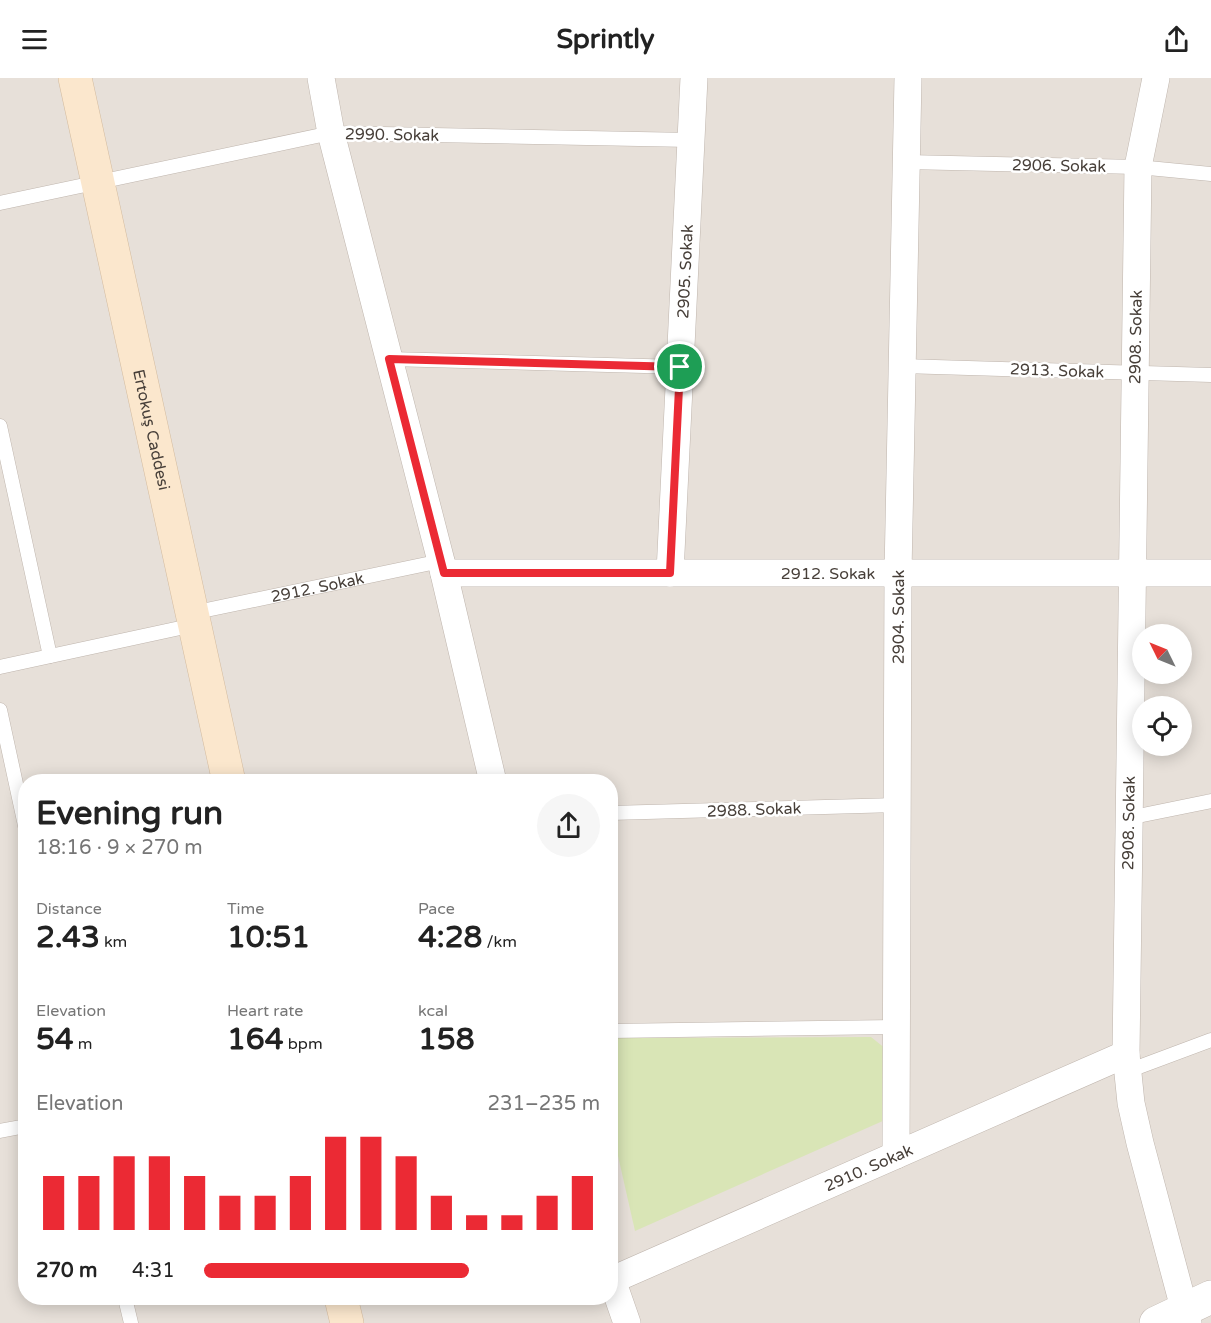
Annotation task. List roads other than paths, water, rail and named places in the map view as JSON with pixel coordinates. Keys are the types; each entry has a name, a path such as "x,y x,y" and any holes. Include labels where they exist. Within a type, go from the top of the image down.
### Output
{"main road":[{"name":"Ertokuş Caddesi","path":"75,78 227,774"},
{"path":"343,1305 347,1323"}],"street":[{"path":"321,78 331,133 442,567 491,774"},
{"name":"2905. Sokak","path":"670,573 694,78"},
{"name":"2904. Sokak","path":"896,1155 898,573 908,78"},
{"name":"2908. Sokak","path":"1156,78 1138,167 1131,573 1127,1063 1131,1103 1140,1143 1184,1314"},
{"name":"2912. Sokak","path":"442,567 670,573 1211,573"},
{"name":"2910. Sokak","path":"618,1274 896,1155 1127,1063"},
{"path":"618,1297 627,1323"}],"lane":[{"name":"2990. Sokak","path":"0,203 331,133 691,140"},
{"name":"2906. Sokak","path":"906,162 1138,167 1211,174"},
{"path":"389,359 680,367"},
{"name":"2913. Sokak","path":"902,366 1211,375"},
{"path":"0,426 50,656"},
{"name":"2912. Sokak","path":"0,667 193,619 442,567"},
{"path":"0,710 18,793"},
{"path":"1128,818 1211,801"},
{"name":"2988. Sokak","path":"618,813 897,805"},
{"path":"618,1031 896,1027"},
{"name":"2910. Sokak","path":"1127,1063 1211,1040"},
{"path":"0,1131 18,1128"},
{"path":"127,1305 131,1323"}]}
